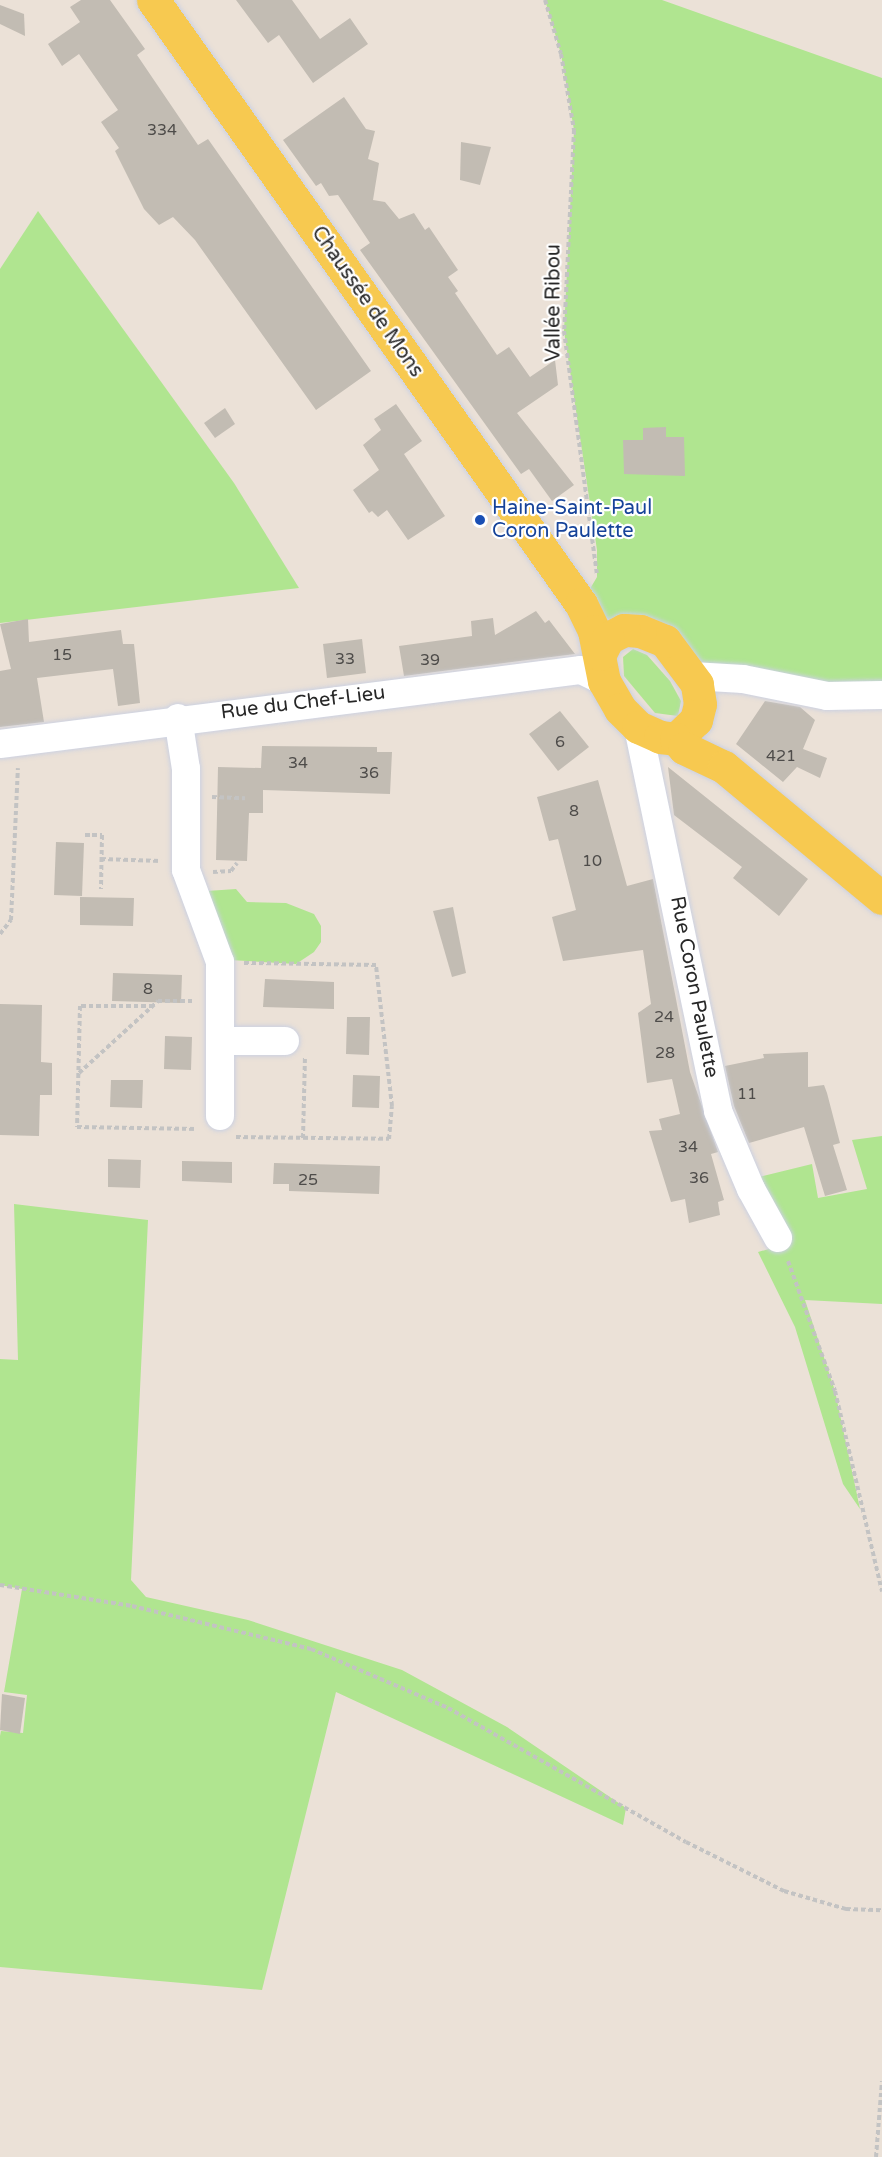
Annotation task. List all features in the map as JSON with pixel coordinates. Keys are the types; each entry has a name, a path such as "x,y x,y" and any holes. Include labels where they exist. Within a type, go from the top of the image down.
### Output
{"main road":[{"name":"Chaussée de Mons","path":"153,0 581,604"},
{"path":"581,604 624,630 640,631 665,641 692,675 700,704 686,730 684,748 724,767 882,898"},
{"path":"581,604 602,667 620,709 638,727 686,730"},
{"path":"602,667 608,638 624,630"}],"street":[{"name":"Rue du Chef-Lieu","path":"7,743 178,718 602,667"},
{"path":"692,675 743,679 827,696 882,695"},
{"path":"178,718 186,797 186,861 190,887 220,962 226,1126"},
{"name":"Rue Coron Paulette","path":"638,727 718,1111 751,1189 778,1238"},
{"path":"222,1041 285,1041"}],"path":[{"name":"Vallée Ribou","path":"545,0 561,54 574,130 564,331 597,550 597,577 581,604"},
{"path":"0,934 11,920 18,771 7,743"},
{"path":"186,797 245,798"},
{"path":"85,835 102,835 101,889"},
{"path":"101,860 186,861"},
{"path":"153,1006 80,1006 77,1127 203,1129 226,1126 303,1138 389,1139 392,1106 376,965 220,962"},
{"path":"79,1074 158,1001 222,1002"},
{"path":"285,1041 305,1038 303,1138"},
{"path":"778,1238 808,1307 835,1391 882,1592"},
{"path":"0,1585 132,1606 311,1649 448,1708 686,1842 784,1891 846,1909 882,1910"},
{"path":"876,2157 882,2081"}],"green space":[{"path":"545,0 662,0 882,78 882,695 716,678 581,604 597,577 597,550 564,331 574,130 561,54"},
{"path":"38,211 234,483 299,588 0,623 0,269"},
{"path":"633,649 647,655 670,681 681,701 678,716 655,713 624,676 623,657"},
{"path":"236,889 247,902 286,903 314,914 321,926 321,942 314,952 296,964 230,960 207,891"},
{"path":"882,1136 882,1304 805,1300 835,1391 860,1509 843,1484 795,1327 758,1252 769,1249 747,1180 812,1164 818,1198 867,1189 852,1140"},
{"path":"14,1204 148,1220 131,1580 146,1597 248,1620 402,1670 507,1727 626,1808 623,1825 336,1692 262,1990 0,1967 0,1736 1,1731 23,1733 27,1695 4,1692 22,1589 0,1585 0,1359 18,1360"}],"building":[{"path":"81,0 110,0 145,49 137,55 198,145 208,139 371,371 316,410 195,240 173,217 159,225 144,209 115,151 119,148 101,122 118,110 79,54 62,66 48,44 80,22 70,7"},
{"path":"236,0 292,0 320,39 350,18 368,44 313,83 279,35 268,43"},
{"path":"0,5 24,14 25,36 0,24"},
{"path":"344,97 366,129 375,131 368,159 379,163 373,200 385,202 399,219 414,213 425,230 429,227 458,270 448,277 458,291 455,293 497,355 509,347 530,377 555,360 558,385 517,413 574,485 552,501 529,469 521,474 360,250 370,243 338,195 329,196 321,183 316,186 283,140"},
{"path":"461,142 491,147 480,185 460,180"},
{"path":"396,404 422,441 404,454 445,516 408,540 387,510 378,517 372,511 369,513 353,490 379,470 363,445 381,430 374,419"},
{"path":"225,408 235,424 215,438 204,423"},
{"path":"666,427 666,437 684,437 685,476 624,474 623,440 643,440 643,428"},
{"path":"536,611 545,623 549,620 575,654 404,676 399,646 472,636 471,621 493,618 495,635"},
{"path":"28,619 29,642 121,630 123,644 134,644 140,703 118,706 113,669 37,678 44,722 0,727 0,671 11,669 0,624"},
{"path":"362,639 366,673 327,678 323,644"},
{"path":"765,701 800,707 815,720 803,749 827,758 820,778 797,767 783,782 736,744"},
{"path":"560,711 589,747 558,771 529,734"},
{"path":"262,746 377,747 377,752 392,752 390,794 263,790 263,813 249,813 247,861 216,860 218,767 261,768"},
{"path":"668,767 808,879 779,916 733,878 742,867 674,815"},
{"path":"598,780 627,886 653,879 690,1072 718,1152 711,1154 724,1200 718,1202 720,1215 689,1223 685,1199 671,1202 649,1131 662,1130 659,1119 680,1114 672,1079 647,1083 638,1013 651,1004 643,950 563,961 552,917 576,910 558,839 549,841 537,797"},
{"path":"56,842 84,843 82,896 54,895"},
{"path":"80,897 134,898 133,926 80,925"},
{"path":"453,907 466,973 452,977 433,911"},
{"path":"113,973 182,975 181,1003 112,1001"},
{"path":"265,979 334,982 334,1009 263,1007"},
{"path":"0,1004 42,1005 41,1062 52,1063 52,1095 40,1095 39,1136 0,1135"},
{"path":"347,1017 370,1017 369,1055 346,1054"},
{"path":"165,1036 192,1037 191,1070 164,1069"},
{"path":"808,1052 808,1087 824,1085 840,1143 833,1145 847,1190 825,1196 804,1127 749,1143 734,1106 725,1066 764,1058 763,1054"},
{"path":"353,1075 380,1076 379,1108 352,1107"},
{"path":"111,1080 143,1080 142,1108 110,1107"},
{"path":"108,1159 141,1160 140,1188 108,1187"},
{"path":"182,1161 232,1162 232,1183 182,1181"},
{"path":"274,1163 380,1166 379,1194 289,1191 289,1184 273,1184"},
{"path":"2,1694 25,1698 20,1734 0,1730"}],"place":[{"name":"Haine-Saint-Paul Coron Paulette","path":"480,520"}]}
